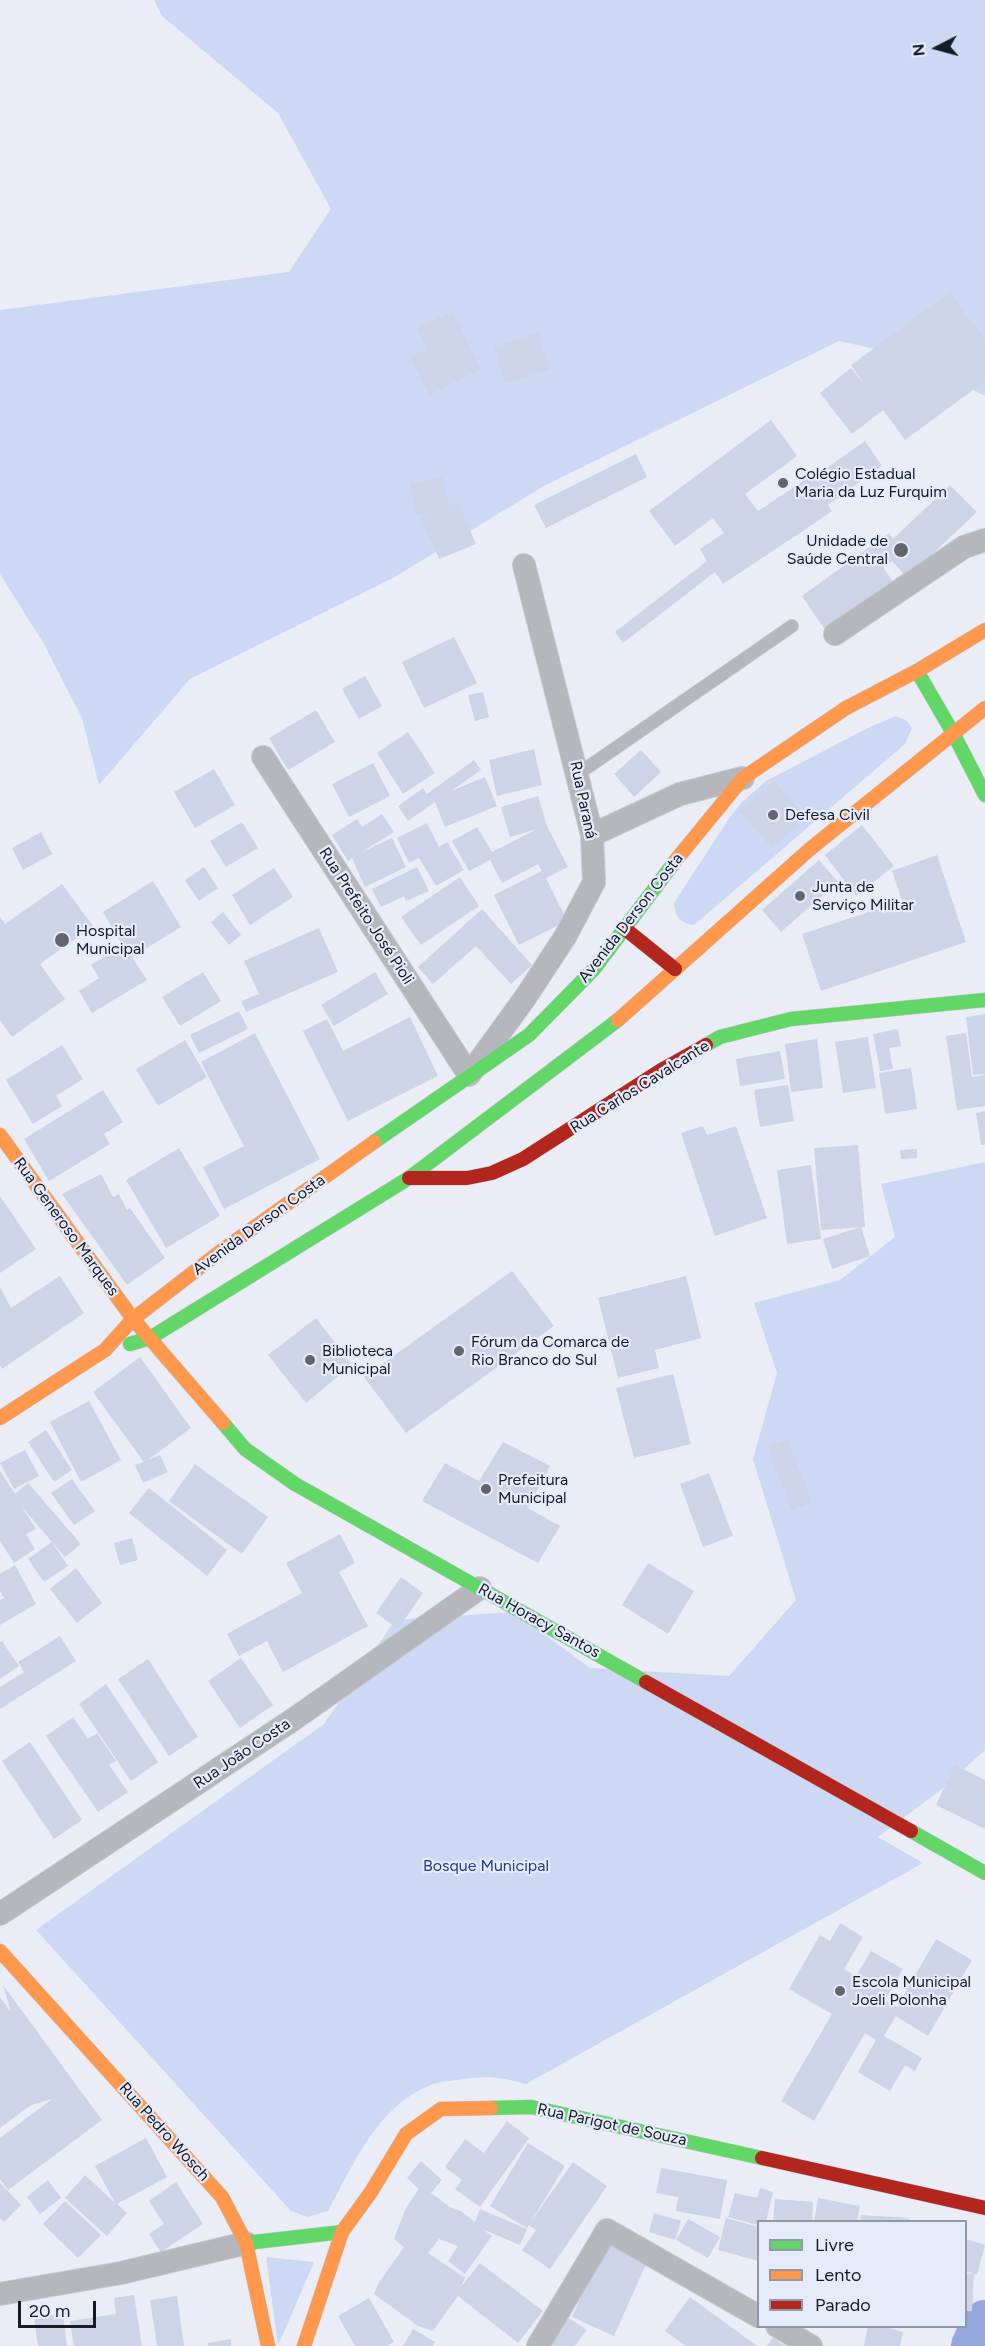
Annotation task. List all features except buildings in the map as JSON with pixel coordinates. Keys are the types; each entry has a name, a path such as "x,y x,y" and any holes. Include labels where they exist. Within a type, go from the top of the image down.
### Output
{"street":[{"path":"835,634 964,547 985,540"},
{"name":"Rua Paraná","path":"469,1075 525,998 565,937 594,882 592,835 524,565"},
{"name":"Avenida Derson Costa","path":"105,1350 133,1318 221,1251 529,1035 594,969 655,885 743,778 846,708 917,671 985,630"},
{"path":"917,671 985,795"},
{"name":"Avenida Derson Costa","path":"105,1350 150,1338 409,1178 612,1025 810,849 985,708"},
{"name":"Rua Prefeito José Pioli","path":"262,757 469,1075"},
{"path":"592,835 680,794 743,778"},
{"path":"624,928 675,969"},
{"name":"Rua Carlos Cavalcante","path":"409,1178 467,1179 492,1173 523,1160 663,1069 720,1037 790,1019 985,999"},
{"name":"Rua Generoso Marques","path":"0,1135 133,1318"},
{"name":"Rua Horacy Santos","path":"133,1318 245,1449 295,1484 985,1874"},
{"path":"0,1418 105,1350"},
{"name":"Rua João Costa","path":"0,1914 294,1719 480,1588"},
{"name":"Rua Pedro Wosch","path":"0,1951 222,2197 246,2243 268,2346"},
{"name":"Rua Parigot de Souza","path":"304,2346 342,2232 371,2192 406,2134 441,2109 531,2107 985,2208"},
{"path":"538,2346 607,2230 757,2315"},
{"path":"0,2294 121,2273 246,2243 342,2232"},
{"path":"780,2328 812,2346"}],"lane":[{"path":"578,774 792,626"}],"green space":[{"path":"154,0 985,0 985,396 908,356 839,341 544,486 393,578 190,679 99,785 82,718 44,644 0,574 0,310 289,272 331,209 278,113 162,16"},
{"path":"896,716 907,721 912,728 905,744 694,925 685,923 679,918 674,903 742,802 766,781"},
{"name":"Bosque Municipal","path":"985,1162 985,1750 942,1789 878,1837 923,1863 526,2084 485,2077 437,2083 412,2094 396,2107 369,2138 328,2211 307,2217 291,2211 36,1930 324,1724 395,1620 514,1612 590,1668 729,1676 796,1600 753,1459 777,1373 754,1303 840,1280 895,1237 881,1184"},
{"path":"266,2257 314,2262 278,2346"}],"waterway":[{"path":"974,2346 985,2323"}],"traffic: fast":[{"path":"917,671 985,795"},
{"path":"374,1142 529,1035 594,969 676,860"},
{"path":"706,1045 720,1037 791,1019 985,1000"},
{"path":"130,1344 150,1338 409,1178 618,1020"},
{"path":"223,1423 245,1449 295,1484 646,1682"},
{"path":"911,1831 985,1873"},
{"path":"491,2108 531,2107 762,2158"},
{"path":"246,2243 342,2232"}],"traffic: slow":[{"path":"676,860 743,778 846,708 917,671 985,630"},
{"path":"618,1020 810,849 985,708"},
{"path":"0,1135 133,1319 223,1423"},
{"path":"0,1418 105,1350 133,1319 221,1251 374,1142"},
{"path":"0,1951 222,2197 246,2243 268,2346"},
{"path":"304,2346 342,2232 371,2192 406,2134 441,2109 491,2108"}],"traffic: jam":[{"path":"624,928 675,969"},
{"path":"409,1178 467,1178 492,1173 523,1159 663,1069 706,1045"},
{"path":"646,1682 911,1831"},
{"path":"762,2158 985,2208"}],"place":[{"name":"Colégio Estadual Maria da Luz Furquim","path":"783,483"},
{"name":"Unidade de Saúde Central","path":"901,550"},
{"name":"Defesa Civil","path":"773,815"},
{"name":"Junta de Serviço Militar","path":"800,896"},
{"name":"Hospital Municipal","path":"62,940"},
{"name":"Fórum da Comarca de Rio Branco do Sul","path":"459,1351"},
{"name":"Biblioteca Municipal","path":"310,1360"},
{"name":"Prefeitura Municipal","path":"486,1489"},
{"name":"Escola Municipal Joeli Polonha","path":"840,1991"}]}
